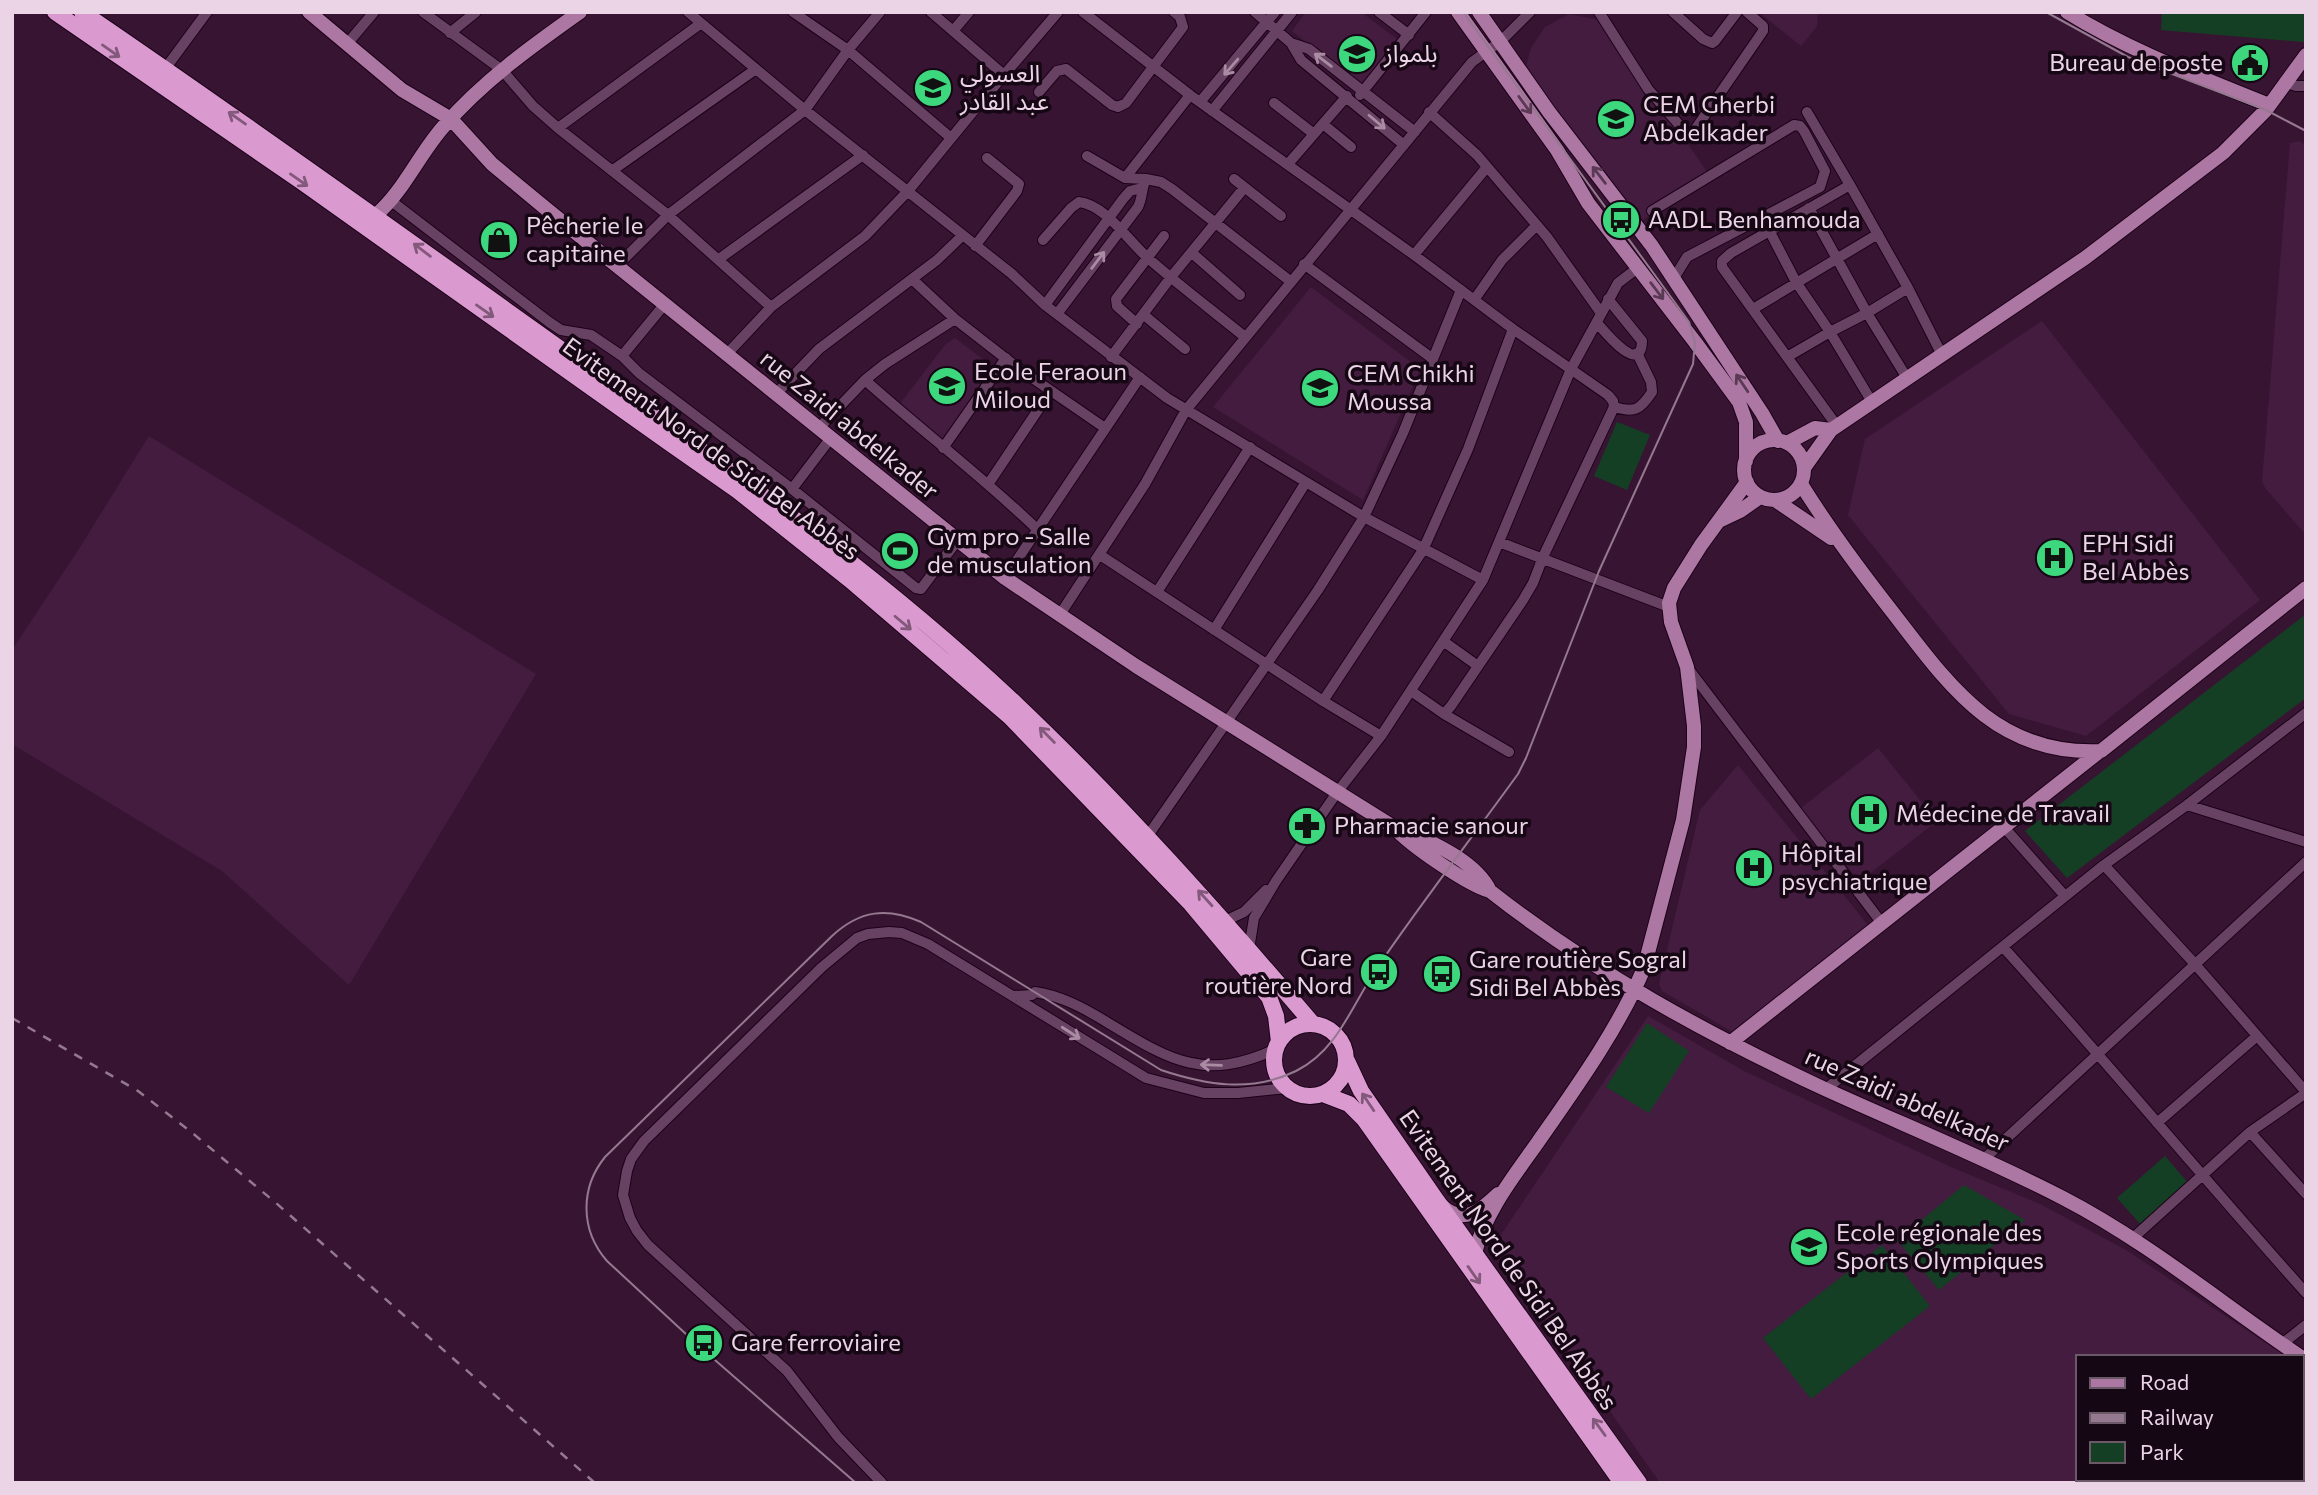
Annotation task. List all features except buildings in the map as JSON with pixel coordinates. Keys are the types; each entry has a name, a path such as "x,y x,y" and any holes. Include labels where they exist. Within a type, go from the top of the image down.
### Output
{"highway":[{"name":"Evitement Nord de Sidi Bel Abbès","path":"55,12 302,182 698,463 749,500 901,621 1010,717 1191,904 1269,997 1276,1016 1278,1045"},
{"name":"Evitement Nord de Sidi Bel Abbès","path":"82,12 376,215 770,500 909,610 1017,705 1147,837 1225,921 1313,1024"},
{"path":"1313,1024 1322,1026 1337,1036 1343,1046 1346,1060 1342,1077 1331,1090 1311,1096 1298,1094 1287,1088 1275,1068 1278,1045 1294,1028 1313,1024"},
{"name":"Evitement Nord de Sidi Bel Abbès","path":"1346,1060 1361,1091 1435,1198 1639,1483"},
{"name":"Evitement Nord de Sidi Bel Abbès","path":"1323,1094 1349,1104 1364,1119 1622,1483"}],"main road":[{"name":"rue Zaidi abdelkader","path":"309,12 402,90 451,119 492,164 775,395 957,541 1059,616 1395,828 1418,836 1457,859 1480,876 1490,891 1634,991 1730,1043 2065,1199 2133,1238 2298,1355"},
{"path":"376,215 390,200 435,136 451,119 502,70 580,12"},
{"path":"1458,12 1557,150 1588,203 1739,402 1746,422 1746,461"},
{"path":"1479,12 1549,112 1620,202 1674,278 1782,442 1799,453 1804,468"},
{"path":"2067,12 2159,60 2269,104"},
{"path":"1776,500 1790,496 1801,484 1804,468 1834,428 2084,258 2213,162 2251,127 2306,55"},
{"path":"1834,428 1815,428 1782,442 1768,441 1758,445 1751,452 1744,468 1747,482 1760,497 1776,500 1840,546"},
{"path":"1475,1253 1482,1232 1507,1186 1568,1099 1634,991 1644,968 1687,804 1692,768 1694,726 1687,667 1671,621 1669,607 1674,588 1727,507 1747,482"},
{"path":"1801,484 1840,546 1935,666 1954,688 1984,715 2012,733 2042,745 2073,752 2101,751"},
{"path":"1720,521 1740,512 1760,497"},
{"path":"1730,1043 2306,588"},
{"path":"1435,1198 1452,1213 1471,1214 1485,1206 1507,1186"}],"street":[{"path":"165,69 207,12"},
{"path":"347,44 374,12"},
{"path":"423,12 502,70 533,106 668,215 771,307"},
{"path":"450,33 476,12"},
{"path":"688,12 1111,357 1186,410 1364,517 1483,580"},
{"path":"617,267 668,215 806,110 848,50 880,12"},
{"path":"931,12 1004,75"},
{"path":"953,31 969,12"},
{"path":"726,355 771,307 865,236 908,191 1058,12"},
{"path":"1083,12 1189,95 1613,401 1614,407 1533,583 1444,714"},
{"path":"1039,92 1056,71 1066,69 1112,104 1121,106 1126,103 1182,27 1183,22 1174,12"},
{"path":"1255,12 1291,43 1301,60 1404,145"},
{"path":"1200,102 1275,12"},
{"path":"1212,111 1292,12"},
{"path":"1379,12 1409,35"},
{"path":"1288,164 1323,124 1364,90 1426,12"},
{"path":"1059,616 1145,484 1186,410 1472,62 1500,41 1530,12"},
{"path":"1599,12 1648,89 1688,135 1692,134 1713,105 1763,31 1763,26 1747,12"},
{"path":"1673,12 1703,39 1712,43 1737,12"},
{"path":"799,14 848,50 951,138"},
{"path":"558,128 700,24"},
{"path":"1291,43 1309,50 1415,132"},
{"path":"613,170 756,69"},
{"path":"2284,82 2306,86"},
{"path":"1125,178 1189,95"},
{"path":"1274,103 1314,134"},
{"path":"1430,111 1488,167 1537,225 1624,352 1631,355 1637,353 1642,347 1642,341 1608,299"},
{"path":"1807,112 1908,288 1942,355"},
{"path":"1323,124 1351,147"},
{"path":"1652,211 1794,125 1800,126 1804,131 1825,171 1820,187 1687,257 1674,278"},
{"path":"719,259 863,155"},
{"path":"1087,156 1125,178 1144,183 1161,183 1290,281"},
{"path":"975,247 1017,191 1019,184 987,158"},
{"path":"1414,255 1488,167"},
{"path":"1234,179 1281,216"},
{"path":"1045,305 1129,191 1144,183"},
{"path":"1057,314 1142,200 1144,183"},
{"path":"1834,428 1723,267 1722,261 1731,253 1850,185"},
{"path":"1111,357 1171,277 1244,188"},
{"path":"390,200 561,330 591,335 622,356 639,373 788,485 916,588 920,589 957,541"},
{"path":"1043,240 1071,208 1079,202 1089,204 1121,229 1147,257 1245,337"},
{"path":"1809,208 1867,313 1907,378"},
{"path":"1474,300 1502,260 1537,225"},
{"path":"1770,232 1796,282 1872,402"},
{"path":"1753,309 1878,234"},
{"path":"775,395 819,349 949,250 962,236"},
{"path":"1164,236 1115,302 1185,349"},
{"path":"1192,253 1240,295"},
{"path":"1304,264 1433,359"},
{"path":"1249,949 1254,918 1276,881 1338,791 1381,736 1483,580 1571,369 1622,278 1639,267"},
{"path":"912,279 955,319 1050,392 1105,428"},
{"path":"1787,357 1908,288"},
{"path":"1147,837 1318,590 1364,517 1461,290"},
{"path":"622,356 664,305"},
{"path":"818,429 865,380 955,319"},
{"path":"1323,701 1423,550 1468,449 1513,329"},
{"path":"1614,407 1635,410 1652,392 1651,382 1637,353"},
{"path":"943,448 1006,358"},
{"path":"1005,578 1140,377"},
{"path":"865,380 943,448 989,483 1038,530"},
{"path":"989,483 1050,392"},
{"path":"770,500 788,485 830,439"},
{"path":"1157,592 1250,447"},
{"path":"1214,630 1306,482"},
{"path":"1499,542 1669,607"},
{"path":"1100,555 1381,736"},
{"path":"1443,641 1478,666"},
{"path":"1687,667 1881,922"},
{"path":"1411,691 1508,752"},
{"path":"1826,1089 2065,896 2306,713"},
{"path":"2187,805 2306,842"},
{"path":"2003,827 2065,896"},
{"path":"1984,1159 2306,862"},
{"path":"2104,866 2194,963 2306,1093 2250,1132 2133,1238"},
{"path":"1225,921 1244,912 1276,881"},
{"path":"882,1483 838,1437 786,1371 648,1245 637,1231 623,1195 631,1159 644,1141 822,967 868,934 889,932 914,937 1014,996 1133,1072 1162,1084 1204,1093 1224,1094 1287,1088"},
{"path":"2003,947 2098,1052 2202,1177 2306,1293"},
{"path":"1014,996 1032,995 1035,992 1052,994 1084,1008 1150,1048 1203,1066 1222,1066 1250,1060 1278,1045"},
{"path":"1042,1014 1052,994"},
{"path":"2157,1123 2258,1036"},
{"path":"2250,1132 2306,1194"},
{"path":"2282,1344 2306,1325"}],"shaded area":[{"name":"بلمواز","path":"1306,12 1361,12 1401,42 1365,88 1292,31"},
{"path":"1759,12 1818,12 1817,26 1801,46"},
{"name":"CEM Gherbi Abdelkader","path":"1569,14 1604,21 1707,172 1639,223 1525,70 1531,48 1545,27"},
{"path":"2300,141 2306,146 2306,535 2262,482 2290,143"},
{"name":"CEM Chikhi Moussa","path":"1311,287 1420,369 1363,500 1213,407"},
{"name":"EPH Sidi Bel Abbès","path":"2042,321 2260,600 2086,736 2009,714 1848,515 1865,439"},
{"name":"Ecole Feraoun Miloud","path":"955,338 993,367 944,441 899,405 945,345"},
{"path":"149,436 536,674 349,985 222,871 12,744 12,650"},
{"name":"Médecine de Travail","path":"1878,748 1937,821 1859,882 1801,808"},
{"name":"Hôpital psychiatrique","path":"1738,765 1868,925 1733,1032 1662,991 1659,984 1700,810"},
{"name":"Ecole régionale des Sports Olympiques","path":"1648,1016 1744,1071 1951,1167 2040,1204 2126,1250 2284,1355 2076,1355 2076,1481 2217,1481 2215,1483 1660,1483 1494,1245"}],"green space":[{"path":"2162,12 2306,12 2304,42 2161,30"},
{"path":"1617,422 1650,435 1627,490 1594,476"},
{"path":"2306,614 2306,698 2067,878 2025,831"},
{"path":"1647,1023 1689,1051 1649,1113 1606,1087"},
{"path":"2165,1156 2189,1184 2142,1226 2117,1198"},
{"path":"1964,1185 2025,1220 1939,1290 1897,1240"},
{"path":"1882,1245 1930,1306 1811,1399 1763,1338"}],"tram line":[{"path":"856,1483 700,1347 607,1261 598,1249 588,1223 586,1209 591,1182 605,1157 832,936 842,927 863,916 897,914 921,922 1161,1070 1195,1080 1245,1084 1279,1078 1311,1062 1343,1026 1394,943 1518,774 1599,571 1693,364 1695,342 1689,322 1463,12"},
{"path":"2046,12 2128,57 2266,110 2306,131"}],"railway":[{"path":"12,1018 138,1091 190,1131 595,1483"}],"place":[{"name":"بلمواز","path":"1357,54"},
{"name":"Bureau de poste","path":"2250,63"},
{"name":"العسولي عبد القادر","path":"933,88"},
{"name":"CEM Gherbi Abdelkader","path":"1616,119"},
{"name":"AADL Benhamouda","path":"1621,220"},
{"name":"Pêcherie le capitaine","path":"499,240"},
{"name":"Ecole Feraoun Miloud","path":"947,386"},
{"name":"CEM Chikhi Moussa","path":"1320,388"},
{"name":"Gym pro - Salle de musculation","path":"900,551"},
{"name":"EPH Sidi Bel Abbès","path":"2055,558"},
{"name":"Médecine de Travail","path":"1869,814"},
{"name":"Pharmacie sanour","path":"1307,826"},
{"name":"Hôpital psychiatrique","path":"1754,868"},
{"name":"Gare routière Nord","path":"1379,972"},
{"name":"Gare routière Sogral Sidi Bel Abbès","path":"1442,974"},
{"name":"Ecole régionale des Sports Olympiques","path":"1809,1247"},
{"name":"Gare ferroviaire","path":"704,1343"}]}
